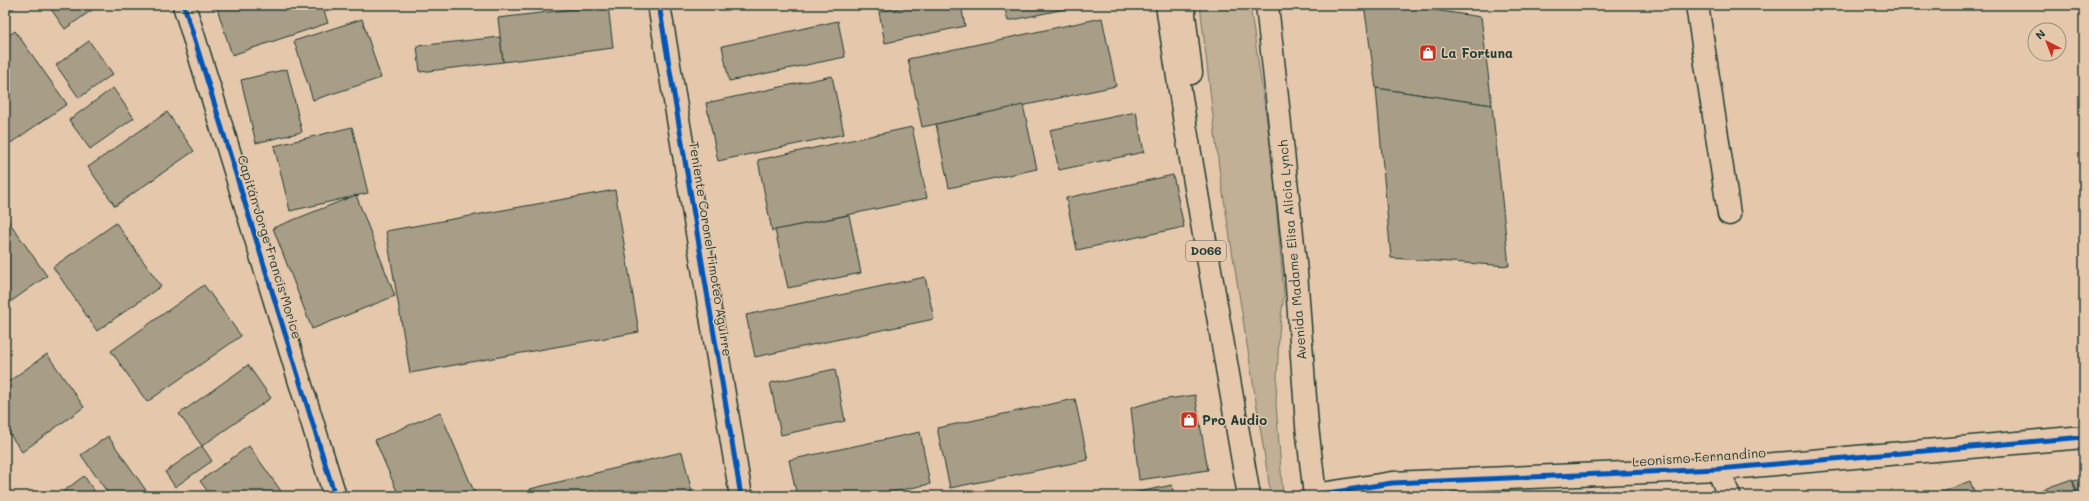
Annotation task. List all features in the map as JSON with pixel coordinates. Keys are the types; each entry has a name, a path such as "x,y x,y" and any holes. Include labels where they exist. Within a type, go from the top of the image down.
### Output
{"main road":[{"name":"Capitán Jorge Francis Morice","path":"184,5 335,496"},
{"name":"Teniente Coronel Timoteo Aguirre","path":"659,5 741,496"},
{"name":"D066","path":"1167,5 1186,130 1249,496"},
{"path":"1183,5 1192,80 1186,130"},
{"name":"Avenida Madame Elisa Alicia Lynch","path":"1267,5 1296,272 1307,426 1315,496"},
{"path":"1697,5 1729,214"},
{"name":"Leonismo Fernandino","path":"1315,496 1392,483 1718,469 2084,437"},
{"path":"1718,469 1729,496"}],"shaded area":[{"path":"1200,5 1250,5 1272,157 1284,294 1279,333 1276,403 1283,496 1271,496 1219,168"}],"building":[{"path":"5,5 18,5 5,14"},
{"path":"48,5 99,5 65,29"},
{"path":"216,5 322,5 328,23 232,55"},
{"path":"347,5 378,5 348,9"},
{"path":"608,5 613,48 503,62 498,18"},
{"path":"914,5 961,5 965,26 885,43 879,12"},
{"path":"1004,5 1084,5 1008,21"},
{"name":"La Fortuna","path":"1364,5 1400,5 1481,17 1492,105 1376,88"},
{"path":"1102,18 1116,86 922,127 908,59"},
{"path":"362,19 381,78 313,100 294,41"},
{"path":"838,21 845,57 729,81 722,46"},
{"path":"15,31 67,104 5,147 5,38"},
{"path":"500,37 503,62 420,72 417,46"},
{"path":"89,41 113,74 79,98 56,65"},
{"path":"287,69 302,132 256,143 241,80"},
{"path":"832,76 844,134 718,161 706,103"},
{"path":"113,88 134,118 90,149 69,120"},
{"path":"1376,88 1492,105 1509,266 1391,258"},
{"path":"1023,105 1037,169 949,188 936,124"},
{"path":"167,112 194,151 115,206 88,167"},
{"path":"1136,112 1144,152 1059,170 1050,130"},
{"path":"352,127 368,193 290,211 274,146"},
{"path":"912,127 927,198 772,231 758,160"},
{"path":"1173,175 1184,227 1077,250 1066,198"},
{"path":"615,190 639,332 410,373 386,231"},
{"path":"356,195 395,296 312,329 273,228"},
{"path":"849,215 861,273 788,288 775,230"},
{"path":"7,219 47,276 6,305 5,220"},
{"path":"116,223 161,286 97,331 53,267"},
{"path":"925,277 934,319 755,357 746,315"},
{"path":"204,285 241,336 147,402 111,351"},
{"path":"47,354 84,407 22,452 5,427 5,384"},
{"path":"248,365 271,398 202,446 179,414"},
{"path":"835,369 845,421 781,435 770,383"},
{"path":"1195,395 1208,470 1139,480 1131,408 1154,401"},
{"path":"1075,399 1088,460 950,488 937,428"},
{"path":"440,412 476,496 399,496 375,440"},
{"path":"920,432 930,484 873,496 797,496 789,460"},
{"path":"108,436 150,496 110,496 81,455"},
{"path":"202,446 212,461 175,487 165,472"},
{"path":"249,446 281,491 275,496 211,496 200,481"},
{"path":"682,452 693,496 532,496 530,489"},
{"path":"84,476 98,496 57,496"},
{"path":"2072,479 2077,496 2030,496 2030,494"},
{"path":"2084,479 2084,496 2079,496 2073,481"},
{"path":"1970,481 1976,496 1932,496"},
{"path":"1172,485 1174,496 1119,496"}],"cycle path":[{"path":"184,5 335,496"},
{"path":"659,5 741,496"},
{"path":"1315,495 1392,483 1718,469 2084,437"}],"place":[{"name":"La Fortuna","path":"1428,53"},
{"name":"Pro Audio","path":"1189,420"}]}
